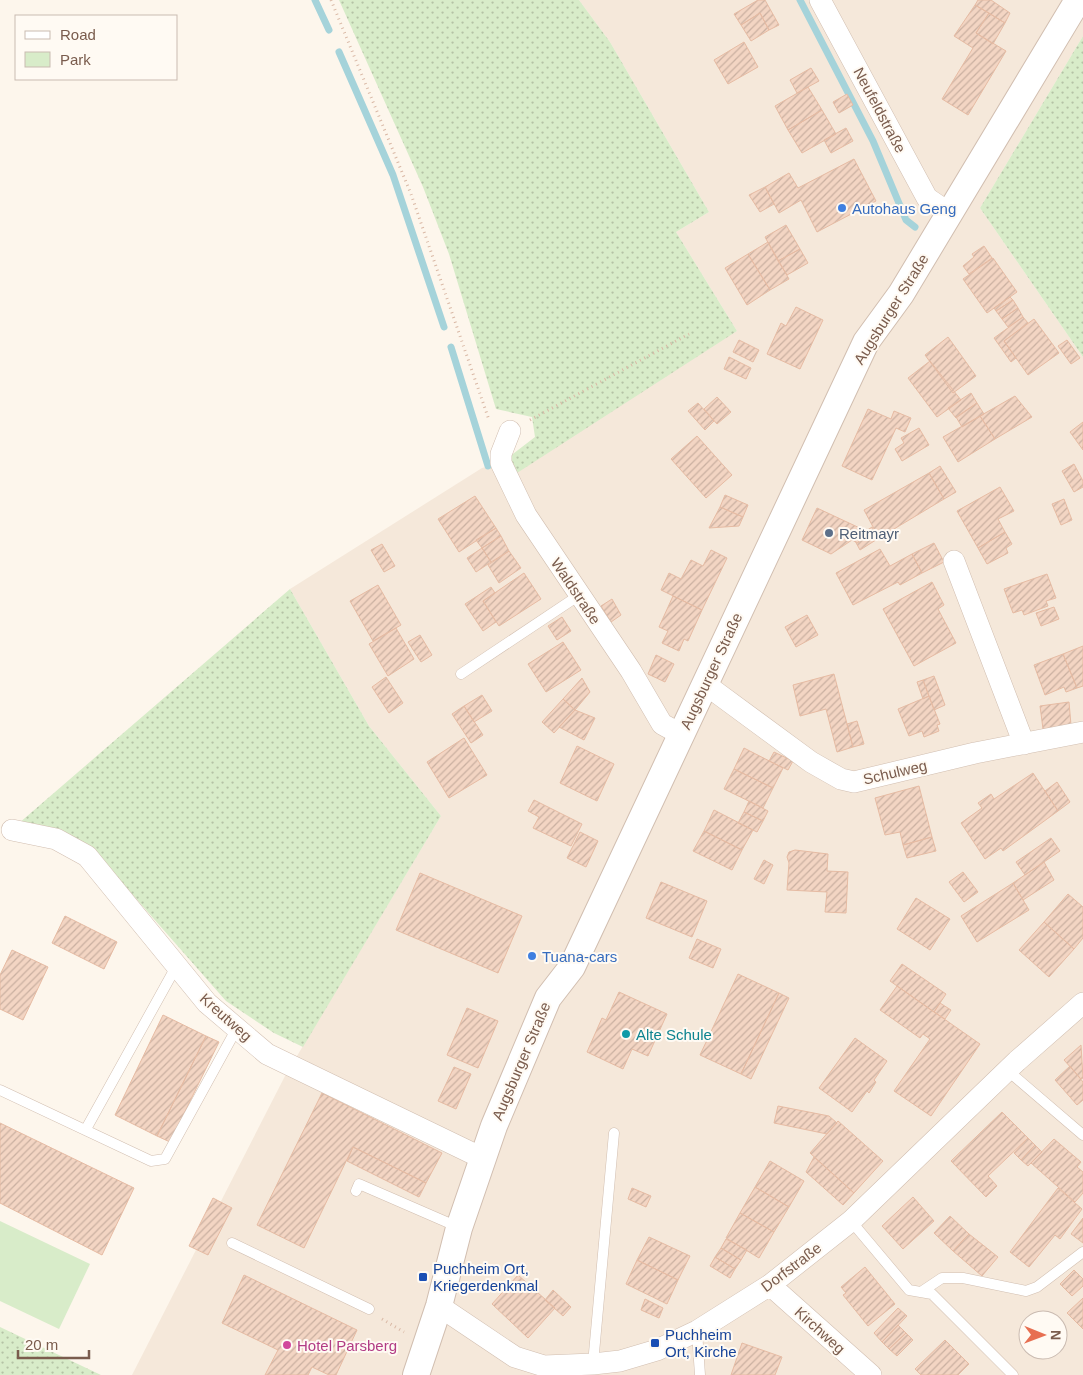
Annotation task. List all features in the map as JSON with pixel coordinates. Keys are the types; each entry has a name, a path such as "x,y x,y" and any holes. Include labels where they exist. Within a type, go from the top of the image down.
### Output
{"street":[{"name":"Neufeldstraße","path":"820,0 927,198 948,213"},
{"name":"Augsburger Straße","path":"416,1375 439,1306 459,1228 482,1158 548,998 572,967 866,342 900,297 948,213 1078,0"},
{"path":"501,454 510,432"},
{"name":"Waldstraße","path":"501,454 501,463 526,515 578,596 631,671 662,724 682,735"},
{"path":"954,561 1024,744"},
{"name":"Schulweg","path":"705,684 811,762 840,779 854,782 975,753 1083,732"},
{"name":"Kreutweg","path":"12,830 56,838 87,856 207,1003 267,1054 482,1158"},
{"name":"Dorfstraße","path":"439,1306 515,1357 544,1366 621,1364 657,1350 697,1331 770,1285 851,1221 1008,1070 1083,1003"},
{"name":"Kirchweg","path":"770,1285 871,1375"}],"lane":[{"path":"461,674 578,596"},
{"path":"86,1128 177,965"},
{"path":"0,1090 86,1128 151,1161 165,1159 237,1028"},
{"path":"1008,1070 1083,1135"},
{"path":"593,1364 614,1133"},
{"path":"356,1191 359,1184 413,1214 459,1228"},
{"path":"851,1221 909,1290 932,1294 1013,1375"},
{"path":"232,1243 315,1277 369,1309"},
{"path":"1026,1291 1038,1287 1083,1252"},
{"path":"920,1292 942,1278 963,1278 1026,1291 1037,1297"},
{"path":"697,1331 700,1375"}],"path":[{"path":"331,0 411,194 501,454"},
{"path":"510,432 689,334"},
{"path":"390,1325 404,1332"}],"shaded area":[{"path":"579,0 1083,0 1083,36 980,208 1083,357 1083,1375 132,1375 285,1076 441,816 369,726 290,589 482,468 501,463 737,331 676,232 709,212 610,42"}],"green space":[{"path":"339,0 579,0 610,42 709,212 676,232 737,331 517,473 501,463 535,437 532,417 496,409 449,254 423,187"},
{"path":"1083,36 1083,357 980,208"},
{"path":"290,589 369,726 441,816 303,1047 274,1033 226,1001 95,852 18,824"},
{"path":"0,1221 90,1264 59,1329 0,1301"},
{"path":"0,1327 101,1375 0,1375"}],"building":[{"path":"758,0 765,0 779,25 769,30 760,13 741,25 734,14"},
{"path":"978,0 991,0 1010,13 1005,23 975,5"},
{"path":"975,5 989,13 976,33 1006,51 968,115 942,99 973,48 954,36"},
{"path":"760,13 769,30 751,41 741,25"},
{"path":"989,13 1005,23 993,44 976,33"},
{"path":"744,42 758,67 728,84 714,60"},
{"path":"811,68 819,81 797,93 790,80"},
{"path":"808,87 822,110 788,130 775,106"},
{"path":"847,94 853,105 839,113 833,102"},
{"path":"822,110 836,134 802,153 788,130"},
{"path":"846,128 853,141 831,153 824,140"},
{"path":"854,159 876,201 817,232 801,200 779,213 765,187 789,173 798,188"},
{"path":"765,187 774,204 760,212 749,195"},
{"path":"786,225 800,249 778,261 765,237"},
{"path":"768,242 789,279 770,290 748,254"},
{"path":"984,246 992,258 969,274 963,266 974,257 972,254"},
{"path":"800,249 808,263 787,275 778,261"},
{"path":"748,254 770,290 747,305 725,268"},
{"path":"993,258 1017,292 987,313 963,279"},
{"path":"1010,297 1013,300 996,311 994,308"},
{"path":"1013,300 1018,308 1002,319 996,311"},
{"path":"796,307 823,320 800,369 767,354 781,323 786,326"},
{"path":"1018,308 1023,317 1008,327 1002,319"},
{"path":"1023,317 1028,323 1004,341 1016,358 1011,362 994,338"},
{"path":"1034,319 1059,353 1028,375 1004,341"},
{"path":"948,337 976,376 953,393 925,355"},
{"path":"739,340 759,350 753,362 733,352"},
{"path":"1067,340 1080,358 1071,364 1058,346"},
{"path":"729,357 751,368 746,379 724,369"},
{"path":"930,361 961,400 937,417 908,378"},
{"path":"971,393 977,403 956,418 948,408"},
{"path":"1015,396 1032,417 995,439 980,416"},
{"path":"717,397 731,412 717,424 704,409"},
{"path":"698,403 714,421 705,430 688,411"},
{"path":"977,403 984,414 962,427 956,417"},
{"path":"868,409 891,419 894,411 911,418 905,432 896,428 872,480 842,466"},
{"path":"980,416 995,439 958,462 943,437"},
{"path":"1083,422 1083,450 1070,432"},
{"path":"919,428 929,445 902,461 895,449 904,443 901,438"},
{"path":"697,436 732,475 706,498 671,459"},
{"path":"1074,464 1083,481 1083,487 1074,492 1062,471"},
{"path":"940,466 956,492 944,499 929,473"},
{"path":"929,473 944,499 879,538 864,510"},
{"path":"1000,487 1014,511 998,519 1005,532 978,548 957,511"},
{"path":"725,495 748,505 743,517 720,507"},
{"path":"475,496 496,528 459,552 438,519"},
{"path":"1064,499 1072,520 1061,525 1052,504"},
{"path":"720,507 743,517 739,526 709,528"},
{"path":"817,508 864,530 858,543 852,540 831,554 802,540"},
{"path":"872,527 879,538 860,550 854,539"},
{"path":"496,528 501,536 482,548 476,540"},
{"path":"1005,532 1012,544 1006,548 1008,553 987,564 978,548"},
{"path":"501,536 509,551 491,562 482,548"},
{"path":"934,543 944,562 922,573 912,554"},
{"path":"382,544 395,566 384,572 371,550"},
{"path":"482,548 491,562 476,572 467,558"},
{"path":"880,549 890,566 912,554 922,573 900,585 898,582 853,605 836,573"},
{"path":"711,550 727,558 702,610 661,590 669,573 681,579 691,560 703,566"},
{"path":"509,551 521,568 499,583 488,565"},
{"path":"524,573 541,599 499,626 483,601"},
{"path":"1047,574 1056,598 1046,601 1048,606 1024,615 1022,610 1013,613 1004,589"},
{"path":"932,582 944,605 938,609 956,643 914,666 883,609"},
{"path":"378,585 401,625 373,641 350,601"},
{"path":"491,587 495,593 483,601 496,622 483,631 465,604"},
{"path":"673,596 702,610 688,641 684,639 679,651 662,643 668,631 659,627"},
{"path":"612,599 621,615 611,622 601,606"},
{"path":"1054,607 1059,619 1041,626 1036,613"},
{"path":"807,615 818,635 796,647 785,627"},
{"path":"562,617 571,631 557,640 548,626"},
{"path":"396,628 414,659 388,676 369,644"},
{"path":"420,635 432,655 421,662 408,642"},
{"path":"563,642 581,670 546,692 528,664"},
{"path":"1083,646 1083,686 1077,688 1063,654"},
{"path":"1063,654 1077,688 1066,692 1064,687 1045,695 1034,665"},
{"path":"656,655 674,664 665,682 648,674"},
{"path":"834,674 853,747 837,752 826,709 800,716 793,685"},
{"path":"934,676 945,705 934,710 923,680"},
{"path":"386,677 403,703 389,713 372,687"},
{"path":"582,678 590,692 575,710 563,699"},
{"path":"923,680 929,696 923,699 917,682"},
{"path":"482,695 492,711 474,722 464,706"},
{"path":"929,696 940,724 937,725 939,731 924,737 922,731 909,736 898,709"},
{"path":"563,699 575,710 554,733 542,722"},
{"path":"1069,702 1071,725 1043,729 1040,706"},
{"path":"464,706 483,735 471,743 452,714"},
{"path":"575,710 595,718 584,740 559,727"},
{"path":"857,721 864,744 853,747 847,724"},
{"path":"464,738 487,775 449,798 427,762"},
{"path":"577,746 614,764 597,801 560,783"},
{"path":"744,748 783,768 773,788 734,769"},
{"path":"774,752 793,761 788,770 769,761"},
{"path":"734,769 773,788 763,808 724,789"},
{"path":"1033,773 1058,811 1003,851 1001,848 985,859 961,823 982,808 978,803 991,794 994,799"},
{"path":"1057,782 1070,802 1058,811 1045,791"},
{"path":"919,786 932,837 903,845 900,832 885,835 875,798"},
{"path":"534,800 582,824 571,846 533,828 539,817 528,811"},
{"path":"749,801 768,811 763,821 744,812"},
{"path":"714,810 753,830 742,850 704,831"},
{"path":"744,812 763,821 757,832 738,823"},
{"path":"704,831 742,850 732,870 693,851"},
{"path":"580,832 598,841 586,867 567,858"},
{"path":"932,837 936,851 907,858 903,845"},
{"path":"1051,838 1060,851 1025,875 1016,862"},
{"path":"795,850 828,854 827,871 848,872 846,913 825,912 827,892 787,890 789,863 787,857 789,852"},
{"path":"764,860 773,865 764,884 754,879"},
{"path":"1044,862 1054,880 1023,900 1013,883"},
{"path":"963,872 978,892 964,902 949,882"},
{"path":"420,873 522,916 498,973 396,930"},
{"path":"661,882 707,901 692,937 646,918"},
{"path":"1013,883 1029,910 977,942 961,916"},
{"path":"1068,894 1083,907 1083,938 1074,949 1044,922"},
{"path":"916,898 950,919 930,950 897,929"},
{"path":"65,916 117,942 104,969 52,943"},
{"path":"1044,922 1074,949 1049,977 1019,950"},
{"path":"697,939 721,949 713,968 689,958"},
{"path":"12,950 48,967 23,1020 0,1009 0,975"},
{"path":"902,964 946,994 934,1012 890,981"},
{"path":"738,974 779,993 741,1074 700,1055"},
{"path":"897,986 980,1044 931,1116 894,1091 930,1039 923,1034 920,1038 880,1010"},
{"name":"Alte Schule","path":"619,992 667,1014 648,1056 632,1049 623,1069 587,1052 602,1018 606,1020"},
{"path":"779,993 789,998 751,1079 741,1074"},
{"path":"940,1003 951,1010 945,1019 934,1012"},
{"path":"467,1008 498,1021 478,1068 447,1055"},
{"path":"163,1015 206,1036 157,1136 115,1115"},
{"path":"206,1036 219,1042 170,1142 157,1136"},
{"path":"855,1038 887,1061 874,1080 876,1082 869,1093 867,1091 852,1112 819,1088"},
{"path":"1081,1045 1083,1078 1081,1079 1064,1060"},
{"path":"1070,1066 1083,1082 1083,1100 1077,1105 1055,1080"},
{"path":"454,1067 471,1074 456,1109 438,1101"},
{"path":"322,1093 442,1153 426,1183 353,1147 304,1248 257,1225"},
{"path":"778,1106 829,1116 837,1123 827,1134 774,1123"},
{"path":"1002,1112 1028,1138 988,1176 997,1186 986,1197 951,1161"},
{"path":"838,1121 883,1161 854,1193 810,1153"},
{"path":"0,1123 134,1188 102,1255 0,1203"},
{"path":"1028,1138 1035,1145 1021,1160 1014,1153"},
{"path":"1054,1139 1081,1162 1077,1167 1083,1172 1083,1193 1075,1202 1031,1163"},
{"path":"1035,1145 1042,1152 1028,1166 1021,1160"},
{"path":"353,1147 426,1183 419,1197 347,1161"},
{"path":"814,1157 854,1193 843,1205 806,1172"},
{"path":"770,1161 804,1181 789,1207 755,1187"},
{"path":"755,1187 789,1207 774,1232 740,1213"},
{"path":"632,1188 651,1196 646,1207 628,1199"},
{"path":"1058,1188 1082,1209 1060,1239 1055,1235 1029,1267 1010,1252"},
{"path":"913,1197 934,1221 903,1249 882,1226"},
{"path":"213,1198 232,1208 208,1255 189,1246"},
{"path":"740,1213 774,1232 759,1258 726,1238"},
{"path":"950,1216 969,1234 953,1251 934,1233"},
{"path":"1083,1218 1083,1243 1071,1234"},
{"path":"969,1234 998,1257 982,1276 953,1251"},
{"path":"649,1237 690,1256 678,1280 637,1260"},
{"path":"726,1239 747,1250 741,1260 721,1248"},
{"path":"721,1248 741,1260 735,1269 715,1257"},
{"path":"715,1257 735,1269 730,1278 710,1266"},
{"path":"637,1260 678,1280 667,1304 626,1284"},
{"path":"865,1267 895,1304 868,1326 843,1295 846,1293 841,1287"},
{"path":"1074,1270 1083,1279 1083,1286 1072,1296 1060,1284"},
{"path":"244,1275 357,1330 336,1375 329,1375 312,1367 308,1375 265,1375 278,1350 222,1323"},
{"path":"518,1275 555,1308 528,1338 492,1304"},
{"path":"553,1290 571,1307 563,1316 545,1300"},
{"path":"1083,1298 1083,1329 1068,1314"},
{"path":"645,1299 663,1308 659,1318 641,1310"},
{"path":"898,1308 907,1316 882,1342 874,1333"},
{"path":"898,1325 906,1333 889,1349 882,1342"},
{"path":"906,1333 913,1340 897,1356 889,1349"},
{"path":"945,1340 969,1364 958,1375 921,1375 915,1369"},
{"path":"742,1343 782,1357 775,1375 731,1375"}],"waterway":[{"path":"315,0 329,30"},
{"path":"800,0 873,141 906,220 915,227"},
{"path":"339,52 393,175 444,327"},
{"path":"451,347 488,466"}],"place":[{"name":"Autohaus Geng","path":"842,208"},
{"name":"Reitmayr","path":"829,533"},
{"name":"Tuana-cars","path":"532,956"},
{"name":"Alte Schule","path":"626,1034"},
{"name":"Puchheim Ort, Kriegerdenkmal","path":"423,1277"},
{"name":"Puchheim Ort, Kirche","path":"655,1343"},
{"name":"Hotel Parsberg","path":"287,1345"}]}
